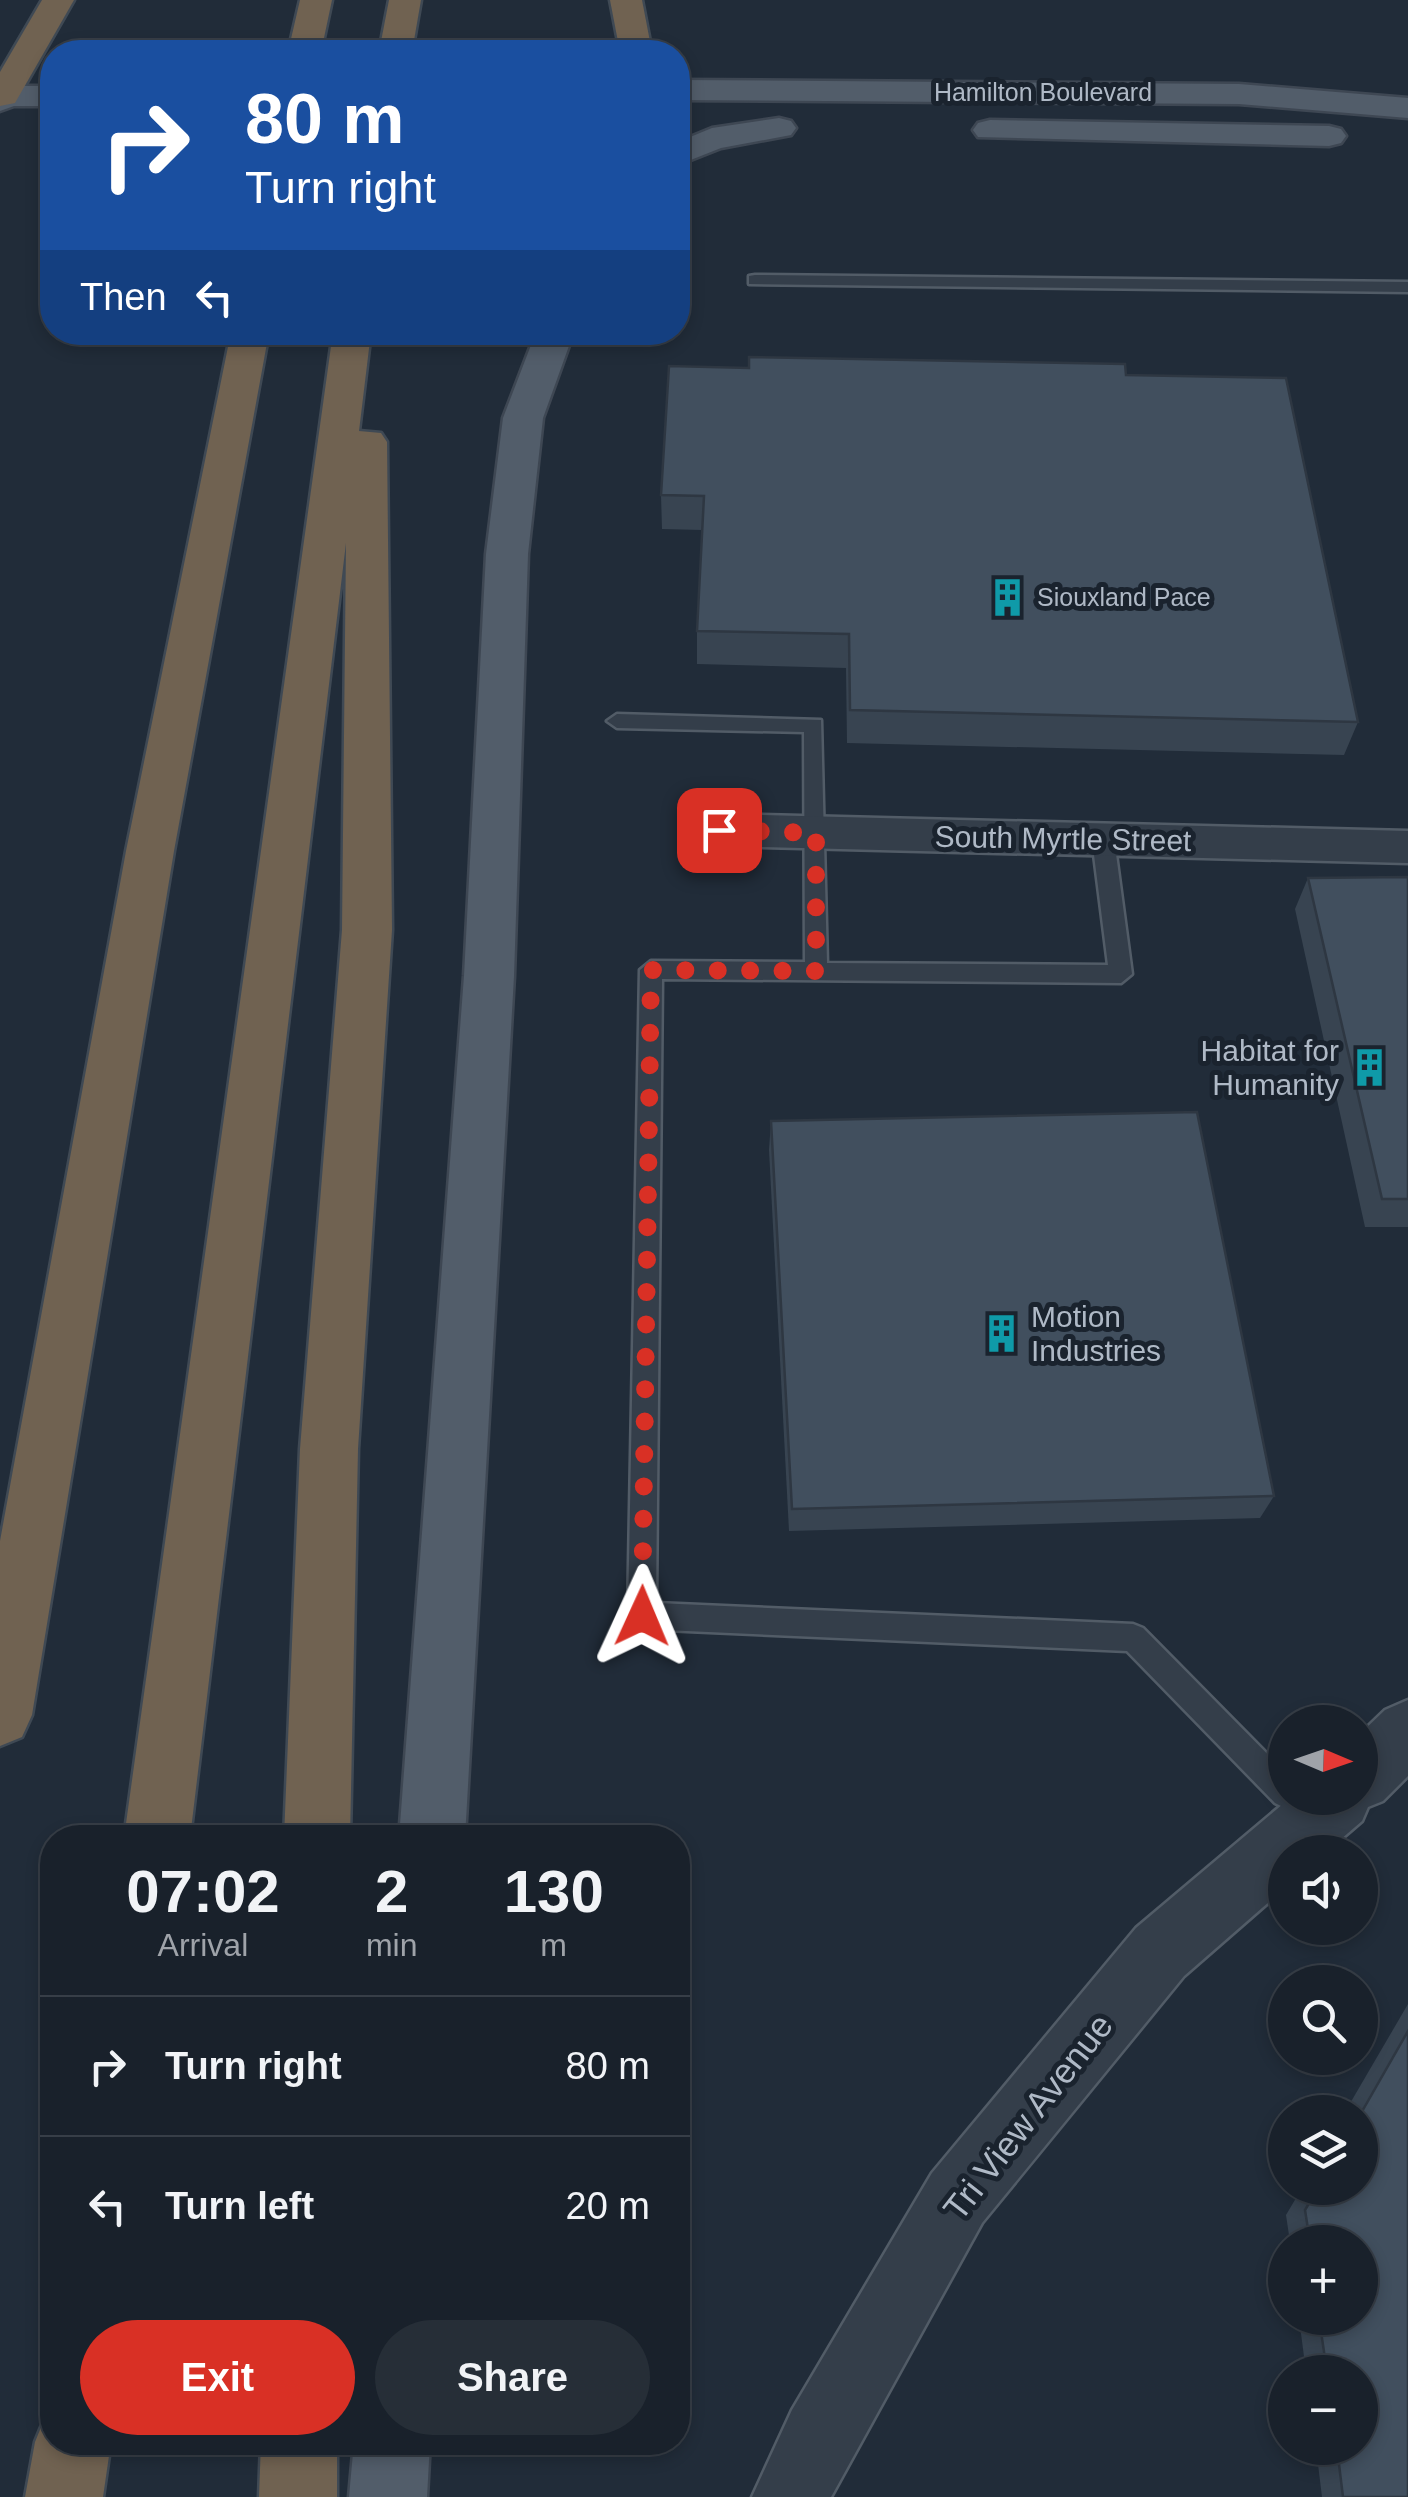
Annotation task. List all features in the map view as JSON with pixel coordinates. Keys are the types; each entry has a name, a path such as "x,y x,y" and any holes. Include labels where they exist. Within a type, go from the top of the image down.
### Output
{"highway":[{"path":"1,105 58,0"},
{"path":"626,0 634,40"},
{"path":"308,40 315,4"},
{"path":"398,40 404,4"},
{"path":"0,1715 150,851 247,345"},
{"path":"159,1825 350,345"},
{"path":"318,1825 329,1449 367,930 367,345"},
{"path":"64,2497 71,2455"},
{"path":"298,2497 300,2455"}],"main road":[{"name":"Hamilton Boulevard","path":"690,90 1239,94 1408,108"},
{"path":"1,105 40,98"},
{"path":"1,105 40,122"},
{"path":"690,127 816,128"},
{"path":"690,149 712,139 779,128"},
{"name":"Hamilton Boulevard","path":"962,130 1408,139"},
{"path":"433,1825 489,976 507,554 523,418 550,345"},
{"path":"388,2497 391,2455"}],"street":[{"name":"South Myrtle Street","path":"719,830 1408,846"},
{"name":"Tri View Avenue","path":"1378,1754 1408,1732"},
{"name":"Tri View Avenue","path":"790,2497 820,2437 958,2198 1160,1952 1300,1815"}],"lane":[{"path":"755,280 1408,287"},
{"path":"617,720 814,725 816,971"},
{"path":"1102,840 1121,974 651,970 642,1616 1133,1638 1268,1754"}],"building":[{"name":"Siouxland Pace","path":"749,357 1125,364 1126,375 1286,378 1358,722 850,710 849,634 697,631 704,496 661,495 669,366 749,368"},
{"name":"Habitat for Humanity","path":"1408,877 1408,1199 1382,1199 1308,878"},
{"name":"Motion Industries","path":"1197,1112 1274,1496 792,1509 771,1121"},
{"path":"1408,2031 1408,2497 1343,2497 1339,2465 1378,2465 1378,2355 1324,2355 1322,2335 1378,2335 1378,2225 1307,2225 1305,2210 1308,2205 1378,2205 1378,2095 1371,2095"}],"place":[{"name":"Siouxland Pace","path":"1007,597"},
{"name":"Habitat for Humanity","path":"1369,1068"},
{"name":"Motion Industries","path":"1001,1334"}],"route":[{"path":"642,1616 651,970 816,971 816,833 719,830"}]}
